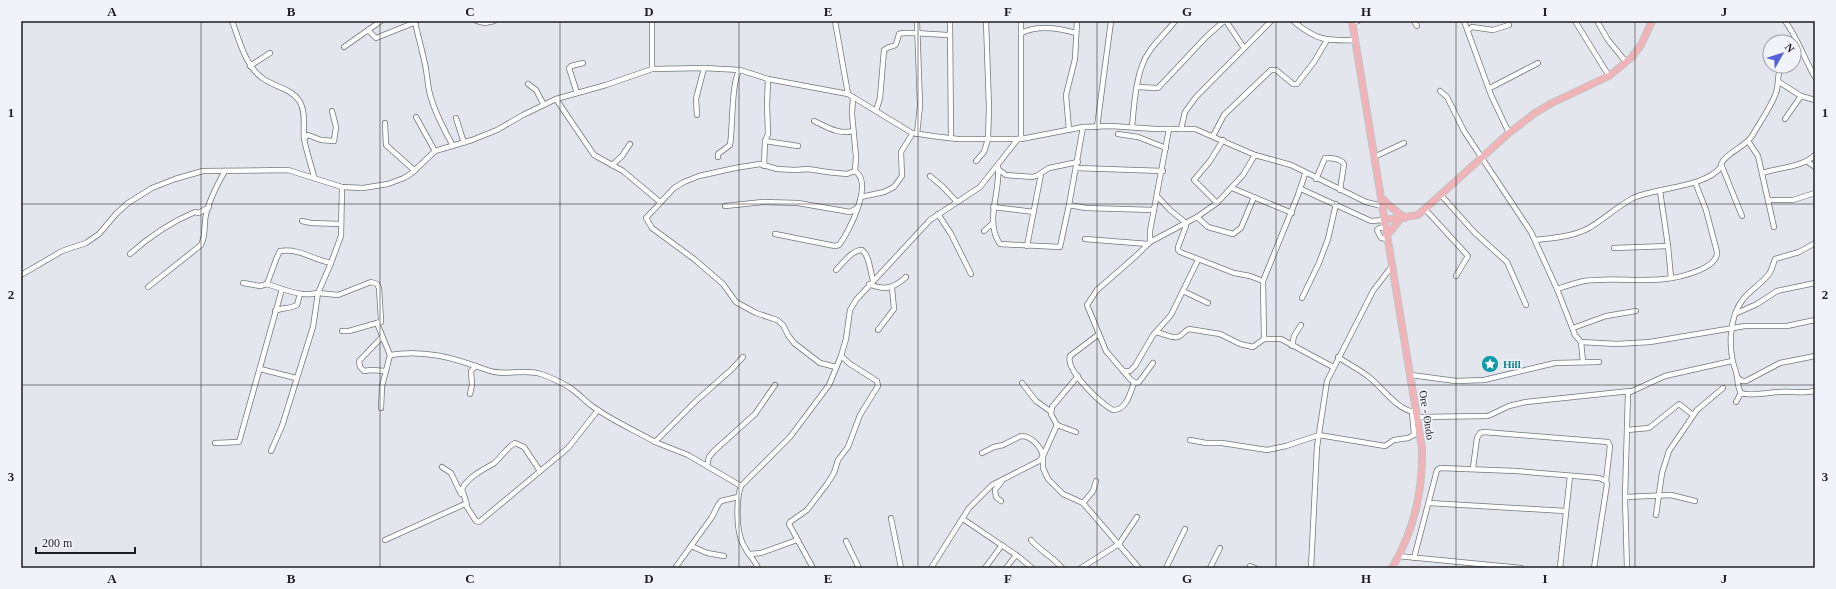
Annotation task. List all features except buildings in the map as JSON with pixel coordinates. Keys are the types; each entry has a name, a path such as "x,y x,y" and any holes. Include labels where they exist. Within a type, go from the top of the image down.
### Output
{"main road":[{"path":"1387,225 1403,218 1418,215 1426,209 1440,194 1509,133 1535,113 1552,103 1609,76 1626,62 1641,45 1652,21"},
{"path":"1354,22 1355,40 1374,157 1387,225 1392,264"},
{"path":"1383,203 1403,218"},
{"path":"1387,225 1403,218"},
{"path":"1387,225 1387,238 1392,264"},
{"name":"Ore - Ondo","path":"1392,264 1411,375 1415,414 1422,448 1422,480 1414,516 1392,568"}],"street":[{"path":"232,21 250,66 262,78 292,93 300,101 304,138 314,177"},
{"path":"344,47 381,21"},
{"path":"477,21 485,23 494,21"},
{"path":"652,21 652,69"},
{"path":"835,21 848,94"},
{"path":"916,21 920,106 917,134"},
{"path":"950,21 948,35 951,73 951,138"},
{"path":"976,161 984,152 988,139 989,108 986,21"},
{"path":"758,568 742,542 738,521 738,497 742,486 790,437 806,418 828,385 841,356 852,306 869,284 938,214 980,188 1020,139 1021,21"},
{"path":"1069,130 1066,94 1075,59 1077,21"},
{"path":"1097,127 1111,21"},
{"path":"1132,127 1138,87 1146,56 1175,21"},
{"path":"1138,87 1158,88 1206,37 1225,21 1244,48"},
{"path":"1181,129 1185,112 1196,97 1271,21"},
{"path":"1293,21 1308,33 1327,40 1355,40"},
{"path":"1464,21 1490,88 1491,95 1509,133"},
{"path":"1575,21 1609,76"},
{"path":"1597,21 1608,40 1626,62"},
{"path":"1785,21 1794,34"},
{"path":"368,30 376,38 416,22 426,67 426,81 432,102 441,125 453,146"},
{"path":"1468,30 1472,27 1493,30 1509,25"},
{"path":"1021,33 1050,28 1076,33"},
{"path":"876,111 880,98 884,50 888,47 894,47 897,44 901,33 908,32 916,34 948,35"},
{"path":"1213,136 1224,115 1271,70 1276,70 1293,84 1297,84 1314,62 1327,40"},
{"path":"1802,51 1815,77"},
{"path":"250,66 270,53"},
{"path":"577,93 569,68 571,66 583,63"},
{"path":"1490,88 1538,63"},
{"path":"697,115 696,99 704,68"},
{"path":"21,275 62,251 82,244 93,238 120,209 152,188 198,172 288,170 342,186 363,188 388,184 404,178 435,151 464,143 497,130 556,99 613,83 652,69 704,68 740,70 768,79 848,94 917,134 951,138 1020,139 1083,127 1195,129 1255,155 1291,165 1305,174 1372,204 1383,203"},
{"path":"718,157 718,154 730,145 733,127 734,87 737,73 740,70"},
{"path":"1535,240 1559,237 1580,232 1589,228 1633,198 1695,182 1714,174 1721,167 1724,159 1748,141 1776,95 1779,82 1779,74"},
{"path":"764,166 765,141 768,134 768,79"},
{"path":"1779,82 1801,96 1815,100"},
{"path":"528,84 536,90 544,105"},
{"path":"1440,91 1447,97 1464,131 1535,240 1577,338 1581,342 1583,362"},
{"path":"1785,119 1801,96"},
{"path":"775,234 835,246 839,245 853,223 861,197 860,179 858,173 855,171 852,114 853,97"},
{"path":"556,99 594,155 623,171 660,202"},
{"path":"304,138 308,135 321,140 334,141 336,127 332,111"},
{"path":"416,117 435,151"},
{"path":"456,118 464,143"},
{"path":"814,121 840,133 845,134 853,131"},
{"path":"385,123 386,145 414,170"},
{"path":"998,166 999,180 993,207 993,223 995,233 1000,244 1060,247 1078,162 1083,127"},
{"path":"1149,243 1154,210 1163,171 1169,129"},
{"path":"1118,134 1138,137 1166,148"},
{"path":"861,197 884,192 894,187 902,176 902,152 911,136"},
{"path":"1217,203 1194,180 1210,161 1223,140"},
{"path":"765,141 798,146"},
{"path":"1748,141 1756,151 1769,200 1774,227"},
{"path":"1374,157 1404,143"},
{"path":"612,165 622,156 630,144"},
{"path":"1134,383 1106,351 1088,309 1087,304 1089,299 1097,290 1137,256 1149,243 1197,217 1217,203 1243,175 1255,155"},
{"path":"1762,173 1776,168 1808,162 1815,155"},
{"path":"1316,179 1325,158 1333,158 1342,161 1344,164 1340,190"},
{"path":"998,166 1001,173 1006,175 1033,177 1041,174 1049,168 1078,162"},
{"path":"1808,162 1815,167"},
{"path":"836,367 825,365 814,359 794,343 783,325 777,320 756,314 736,302 722,284 694,259 652,228 646,218 674,188 699,176 756,164 787,170 808,168 837,173 852,173 855,171"},
{"path":"1721,167 1742,216"},
{"path":"1076,168 1163,171"},
{"path":"148,287 201,244 204,238 204,223 209,207 225,171"},
{"path":"1027,246 1041,174"},
{"path":"1264,339 1263,281 1292,213 1305,174"},
{"path":"930,176 957,202"},
{"path":"1557,289 1585,281 1671,278 1705,268 1714,262 1717,257 1706,210 1695,182"},
{"path":"272,451 282,426 313,328 318,293 331,264 341,236 342,186"},
{"path":"1232,188 1292,213"},
{"path":"1301,189 1370,221 1387,225"},
{"path":"1660,191 1671,278"},
{"path":"1769,200 1793,200 1815,193"},
{"path":"1440,194 1475,233 1508,262 1526,305"},
{"path":"1157,196 1170,210 1186,223"},
{"path":"1197,217 1208,227 1233,234 1241,228 1254,197"},
{"path":"725,206 774,202 798,203 850,212 857,208"},
{"path":"1302,298 1325,245 1336,204"},
{"path":"1069,205 1086,208 1154,210"},
{"path":"130,254 173,222 195,212 198,213 209,207"},
{"path":"993,207 1034,212"},
{"path":"1426,209 1468,256 1456,276"},
{"path":"938,214 951,234 971,274"},
{"path":"302,221 311,223 341,224"},
{"path":"984,231 993,223"},
{"path":"1186,223 1178,250 1198,260 1234,273 1250,276 1263,281"},
{"path":"1085,240 1149,243"},
{"path":"1736,402 1741,392 1732,361 1731,328 1743,299 1768,274 1775,260 1799,252 1815,243"},
{"path":"1614,248 1668,246"},
{"path":"836,270 857,250 862,250 867,255 870,273 874,280"},
{"path":"267,284 276,257 280,252 294,251 309,254 322,262 331,264"},
{"path":"1122,370 1126,372 1130,371 1135,366 1156,332 1171,315 1198,260"},
{"path":"1311,568 1319,435 1327,381 1333,366 1373,291 1392,264"},
{"path":"869,284 877,288 892,288 906,277"},
{"path":"243,283 260,286 267,284 300,294 318,293 338,296 372,282 375,283 379,288 381,322 349,331 342,331"},
{"path":"1737,313 1757,304 1777,291 1815,283"},
{"path":"878,330 894,309 892,288"},
{"path":"215,443 239,442 282,289"},
{"path":"1183,291 1208,303"},
{"path":"276,311 282,308 292,308 296,305 300,294"},
{"path":"1573,328 1606,316 1636,311"},
{"path":"1581,342 1617,344 1650,342 1745,326 1787,326 1815,320"},
{"path":"377,323 390,355 382,386 381,408"},
{"path":"1292,346 1294,336 1301,325"},
{"path":"1156,332 1176,338 1185,331 1189,330 1220,334 1240,344 1253,347 1264,339 1281,339 1333,366"},
{"path":"1099,334 1070,356 1070,362 1078,376 1093,395 1113,410 1121,409 1125,404 1134,383 1139,382 1153,363"},
{"path":"382,337 359,361 360,367 364,371 386,371"},
{"path":"390,355 408,352 418,353 457,359 499,373 515,374 527,370 541,374 572,389 598,410 655,442 688,455 742,486"},
{"path":"655,442 696,401 732,369 743,356"},
{"path":"813,568 801,543 797,540 790,522 807,510 827,484 838,460 848,447 860,415 878,386 877,381 850,364 841,356"},
{"path":"1738,378 1746,381 1780,363 1815,356"},
{"path":"1338,357 1370,377 1387,396 1415,414 1488,416 1509,406 1526,402 1630,391 1665,376 1732,361"},
{"path":"1411,375 1456,381 1484,380 1555,363 1599,362"},
{"path":"470,394 472,386 471,371 476,366"},
{"path":"260,369 296,378"},
{"path":"1050,411 1057,399 1078,376"},
{"path":"1022,383 1036,401 1050,411 1057,425 1076,432"},
{"path":"707,466 712,454 755,414 775,385"},
{"path":"1656,515 1658,494 1669,450 1693,415 1700,407 1723,388"},
{"path":"1627,568 1625,497 1627,394 1630,391"},
{"path":"1741,392 1749,394 1785,392 1798,394 1815,391"},
{"path":"1627,430 1649,428 1678,404 1693,415"},
{"path":"442,467 451,473 466,505 476,521 479,522 568,448 598,410"},
{"path":"1190,440 1267,450 1286,446 1319,435 1385,446 1394,440 1408,438 1414,435 1415,414"},
{"path":"931,568 945,543 963,519 969,508 992,485 1040,460 1057,425"},
{"path":"1473,468 1477,438 1480,433 1484,432 1608,442 1610,446 1606,481 1606,498 1594,568"},
{"path":"982,453 1021,436 1031,438 1043,456 1043,468 1048,479 1056,489 1083,503 1139,568"},
{"path":"466,505 462,489 464,484 493,464 510,446 515,443 524,447 540,471"},
{"path":"1032,464 1043,468"},
{"path":"1414,558 1437,470 1440,468 1473,468 1599,478 1606,481"},
{"path":"1560,568 1570,476"},
{"path":"1000,501 996,497 995,490 1003,479"},
{"path":"1083,503 1093,491 1096,481"},
{"path":"1625,497 1658,494 1671,495 1695,501"},
{"path":"675,568 712,517 718,505 721,502 738,497"},
{"path":"1429,503 1565,511"},
{"path":"385,540 466,505"},
{"path":"1081,568 1119,544 1137,517"},
{"path":"891,518 901,568"},
{"path":"963,519 1002,545 1032,568"},
{"path":"1166,568 1185,529"},
{"path":"750,554 761,553 797,540"},
{"path":"1031,540 1035,546 1054,558 1062,568"},
{"path":"846,541 859,568"},
{"path":"985,568 1002,545"},
{"path":"691,546 707,553 724,556"},
{"path":"1210,568 1220,548"},
{"path":"1006,568 1016,555"},
{"path":"1398,556 1520,568"},
{"path":"1250,566 1255,568"}],"place":[{"name":"Hill","path":"1490,364"}]}
